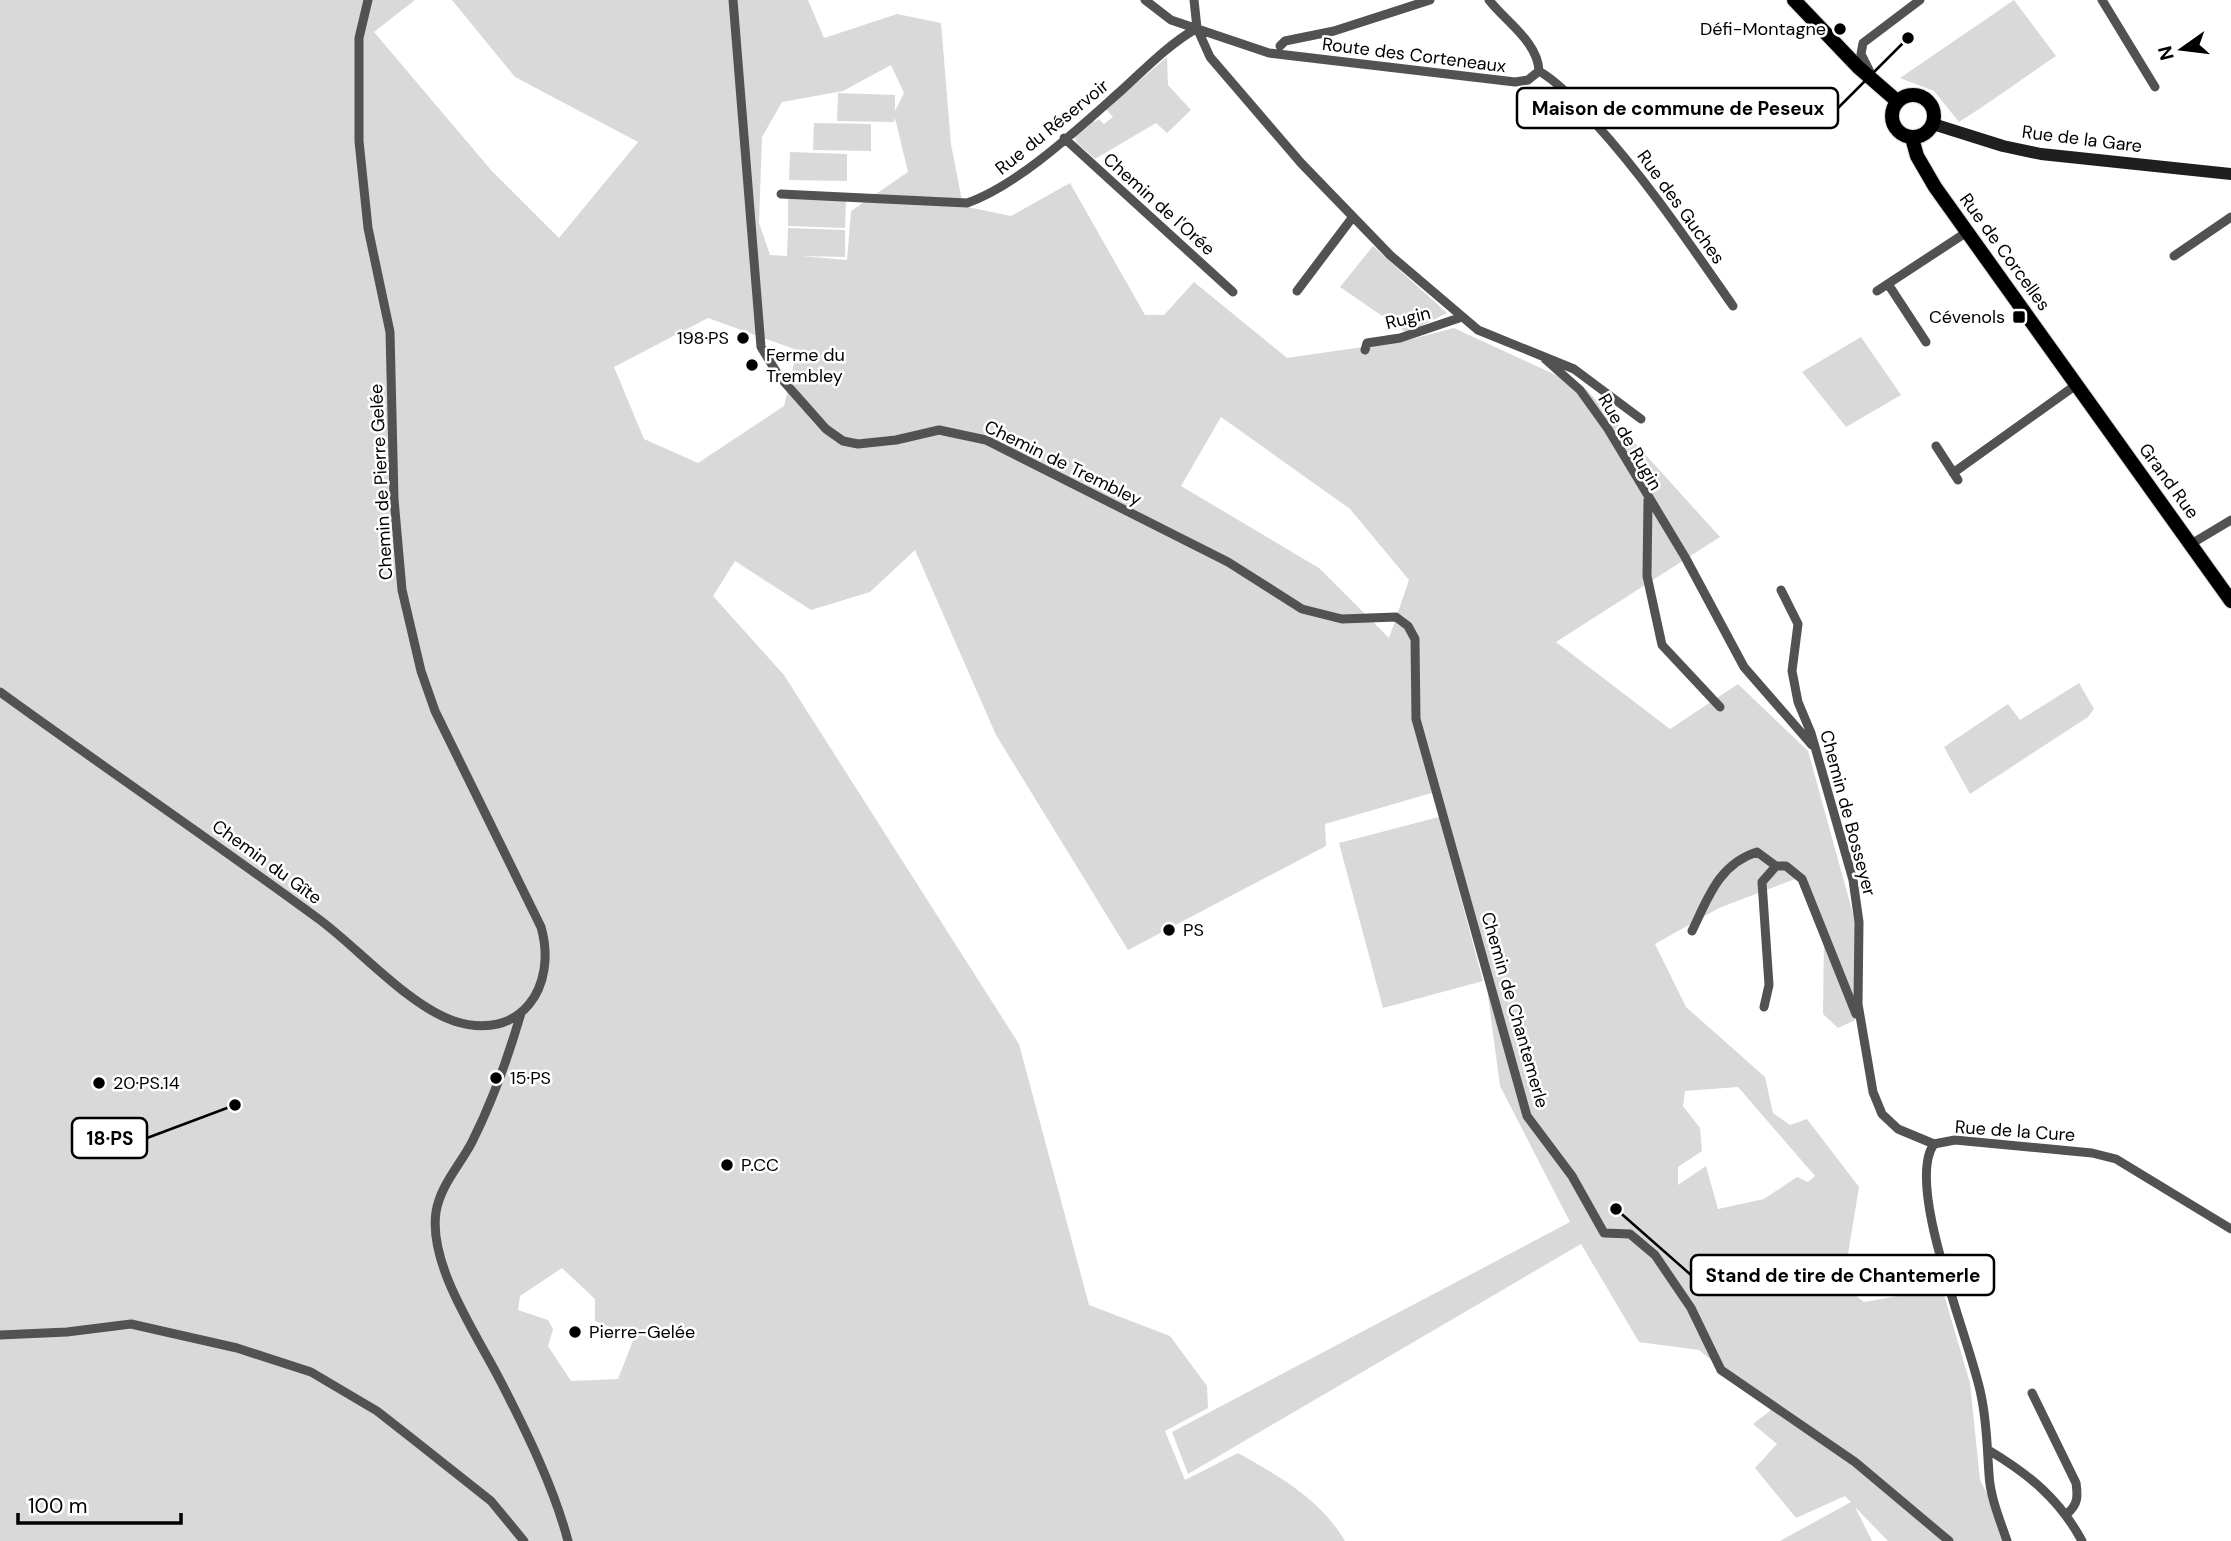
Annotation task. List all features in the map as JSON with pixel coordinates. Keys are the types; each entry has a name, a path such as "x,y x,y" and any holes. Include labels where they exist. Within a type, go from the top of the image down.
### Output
{"main road":[{"path":"1794,0 1898,102"},
{"path":"1910,95 1924,98 1933,110 1933,124 1924,134 1912,138 1894,127 1891,114 1898,102 1910,95"},
{"name":"Rue de la Gare","path":"1933,124 2003,146 2041,154 2231,174"},
{"name":"Rue de Corcelles","path":"1912,138 1925,171 2076,385"},
{"name":"Grand Rue","path":"2076,385 2231,601"}],"street":[{"name":"Chemin de Pierre Gelée","path":"368,0 359,38 359,141 368,228 390,332 394,499 402,590 421,671 435,711 541,927 547,951 545,975 536,996 521,1013 491,1102 471,1145 439,1197 436,1227 446,1268 460,1304 504,1387 555,1503 568,1541"},
{"name":"Chemin de Trembley","path":"733,0 761,347 779,376 826,429 843,441 858,444 896,440 939,430 986,440 1228,562 1302,609 1342,620 1396,617 1408,626 1415,639"},
{"name":"Route des Corteneaux","path":"1145,0 1171,20 1269,53 1515,82 1528,80 1539,71 1539,58 1489,0"},
{"name":"Rue de Rugin","path":"1194,0 1197,28 1210,57 1352,218 1462,317 1489,337 1574,369 1641,419"},
{"path":"1280,46 1285,41 1334,31 1430,0"},
{"path":"1876,83 1863,59 1861,45 1920,0"},
{"path":"2102,0 2155,87"},
{"name":"Rue du Réservoir","path":"781,194 968,203 994,193 1064,138 1173,42 1197,28"},
{"name":"Rue des Guches","path":"1539,71 1553,79 1618,149 1676,223 1733,306"},
{"name":"Chemin de l'Orée","path":"1064,138 1233,292"},
{"path":"2174,256 2231,217"},
{"path":"1297,291 1352,218"},
{"path":"1877,291 1967,232"},
{"path":"1888,284 1926,342"},
{"name":"Rugin","path":"1365,350 1367,343 1400,338 1462,317"},
{"name":"Rue de Rugin","path":"1540,356 1580,390 1608,429 1648,498 1647,576 1662,645 1720,707"},
{"path":"1936,446 1956,477 2076,385"},
{"path":"1648,498 1685,557 1744,667 1815,749"},
{"path":"2191,544 2231,520"},
{"name":"Chemin de Bosseyer","path":"1781,590 1798,624 1792,671 1798,702 1815,749 1853,880 1859,922 1858,1003 1872,1092 1882,1114 1898,1129 1934,1144"},
{"name":"Chemin de Chantemerle","path":"1415,639 1416,719 1527,1116 1572,1176 1604,1233 1630,1234 1656,1255 1690,1308 1721,1370 1855,1462 1949,1541"},
{"name":"Chemin du Gîte","path":"0,692 322,922 428,1009 453,1021 479,1026 498,1023 521,1013"},
{"path":"1692,931 1719,877 1738,858 1757,852 1776,866 1786,866 1802,879 1861,1030"},
{"path":"1764,1007 1769,985 1762,882 1776,866"},
{"name":"Rue de la Cure","path":"2007,1541 1989,1475 1990,1451 1981,1394 1927,1203 1927,1157 1934,1144 1955,1140 2092,1153 2116,1159 2231,1229"},
{"path":"0,1335 67,1332 131,1324 237,1348 311,1372 377,1411 424,1447 491,1501 524,1541"},
{"path":"2032,1393 2077,1483 2078,1497 2075,1507 2067,1514"},
{"path":"1990,1451 2053,1496 2082,1541"}],"shaded area":[{"path":"0,0 415,0 374,32 491,170 559,238 638,142 515,77 452,0 808,0 824,38 897,14 941,23 951,144 963,206 1011,216 1070,183 1145,315 1164,315 1194,282 1287,358 1404,341 1454,328 1586,389 1720,537 1556,642 1670,729 1738,684 1808,751 1855,921 1855,1020 1838,1028 1823,1014 1824,935 1798,878 1719,908 1655,944 1686,1007 1765,1077 1773,1113 1790,1125 1807,1119 1859,1187 1848,1254 1851,1292 1864,1302 1942,1288 1970,1383 1980,1480 2011,1541 1888,1541 1855,1507 1872,1541 1780,1541 1851,1502 1845,1496 1796,1518 1755,1468 1777,1444 1753,1424 1771,1410 1699,1350 1639,1342 1581,1244 1188,1474 1172,1432 1570,1222 1500,1086 1486,981 1435,792 1325,824 1326,846 1128,950 996,735 915,550 870,592 811,610 735,561 713,596 784,675 1019,1044 1089,1305 1170,1336 1207,1386 1208,1408 1165,1431 1185,1480 1238,1453 1298,1490 1324,1513 1345,1541 0,1541","holes":["891,65 904,93 895,111 895,95 838,93 837,121 894,122 895,118 908,172 851,211 847,260 801,256 845,257 845,230 788,228 787,256 770,255 759,223 762,137 782,102 843,91","708,318 797,350 784,406 698,463 644,439 614,367","1221,417 1350,509 1409,580 1389,638 1319,568 1181,486","1738,1087 1815,1176 1808,1182 1797,1177 1764,1199 1718,1209 1706,1166 1678,1185 1678,1167 1702,1151 1700,1128 1683,1106 1685,1091","562,1268 595,1299 595,1321 634,1338 618,1379 571,1381 548,1346 553,1329 548,1320 518,1310 520,1296"]},
{"path":"2014,0 2056,56 1996,98 1959,122 1934,91 1900,78"},
{"path":"1167,57 1168,85 1191,110 1167,133 1156,123 1095,159 1077,143 1074,135 1093,120 1095,122 1099,119 1104,124 1113,117 1106,109"},
{"path":"814,123 871,124 871,151 813,150"},
{"path":"790,152 847,154 847,181 789,180"},
{"path":"788,199 846,200 845,228 788,226"},
{"path":"1373,246 1447,313 1407,333 1340,287"},
{"path":"1861,337 1901,395 1846,427 1802,372"},
{"path":"2079,683 2094,709 2088,717 1970,794 1944,747 2008,704 2020,720"},
{"path":"1439,817 1483,981 1383,1008 1339,843"}],"place":[{"name":"Défi-Montagne","path":"1840,29"},
{"name":"Maison de commune de Peseux","path":"1908,38"},
{"name":"Cévenols","path":"2019,317"},
{"name":"198·PS","path":"743,338"},
{"name":"Ferme du Trembley","path":"752,365"},
{"name":"PS","path":"1169,930"},
{"name":"15·PS","path":"496,1078"},
{"name":"20·PS.14","path":"99,1083"},
{"name":"18·PS","path":"235,1105"},
{"name":"P.CC","path":"727,1165"},
{"name":"Stand de tire de Chantemerle","path":"1616,1209"},
{"name":"Pierre-Gelée","path":"575,1332"}]}
